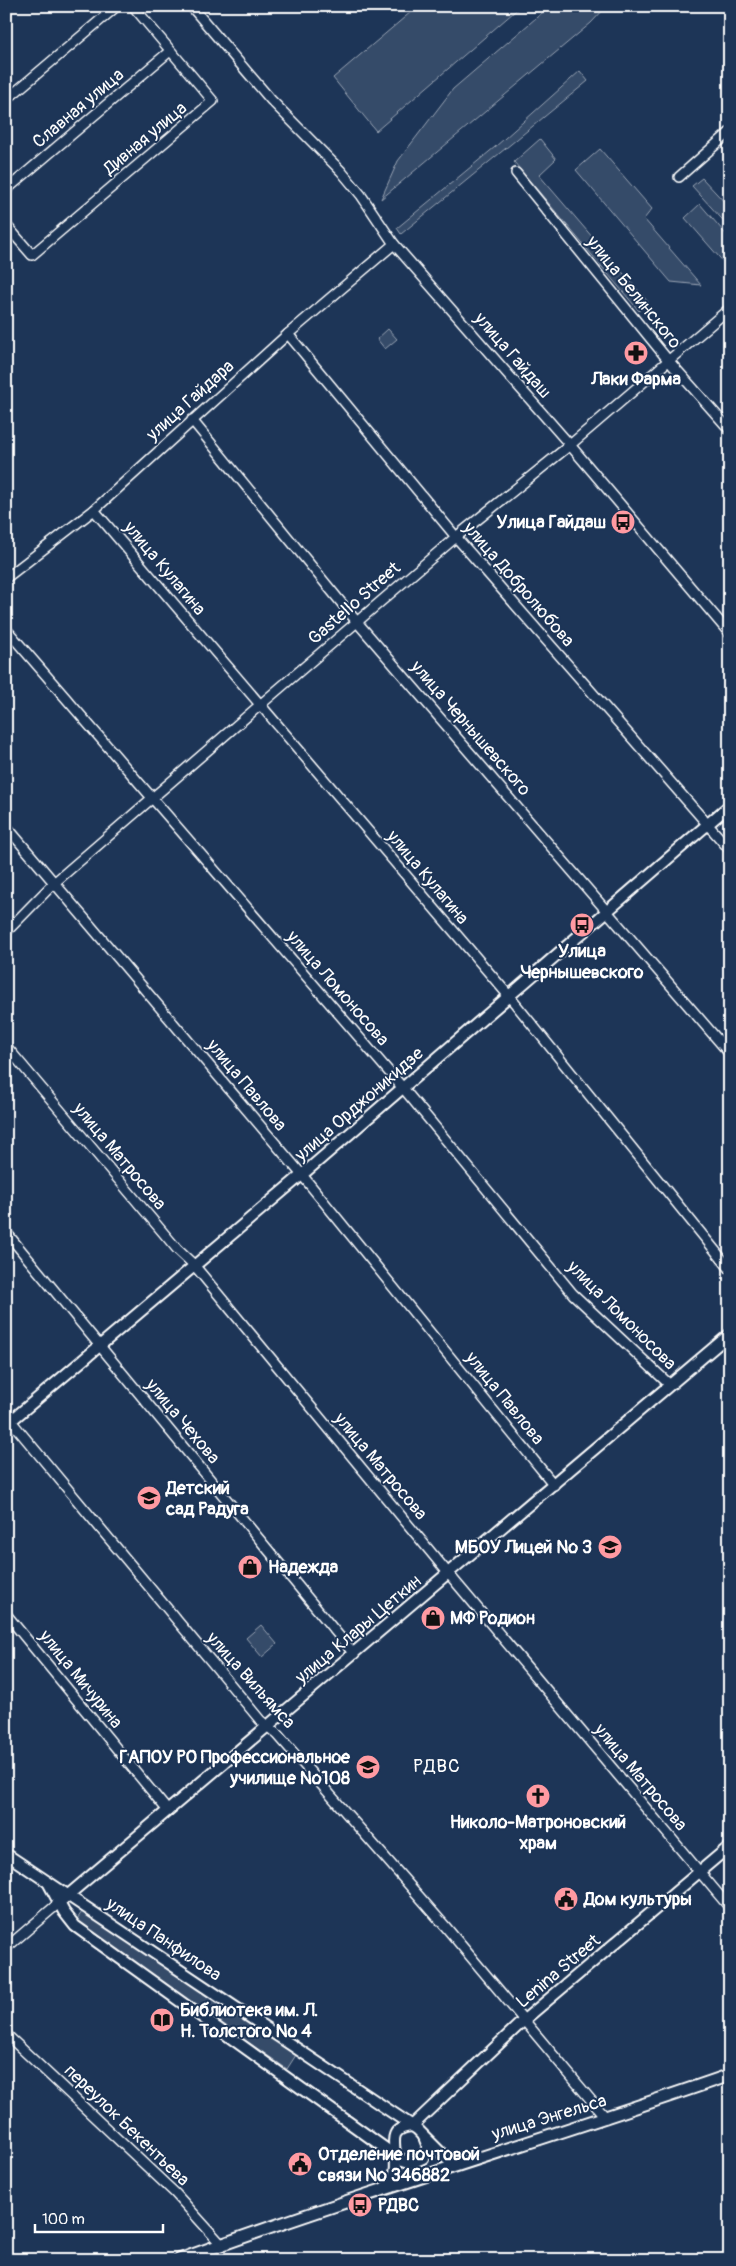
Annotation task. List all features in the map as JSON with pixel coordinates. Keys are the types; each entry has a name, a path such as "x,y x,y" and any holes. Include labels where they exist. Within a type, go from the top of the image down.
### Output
{"main road":[{"name":"улица Энгельса","path":"179,2260 220,2244 457,2164 606,2118 730,2074"}],"street":[{"path":"6,100 117,6"},
{"name":"Дивная улица","path":"6,225 32,255 214,101 133,6"},
{"name":"улица Гайдаш","path":"191,6 271,100 341,171 361,195 394,244 570,445 730,634"},
{"name":"Славная улица","path":"6,190 170,50"},
{"path":"679,177 730,132"},
{"name":"улица Белинского","path":"516,173 668,360 730,430"},
{"name":"улица Гайдара","path":"6,578 94,510 288,334 394,244"},
{"name":"Gastello Street","path":"6,932 54,883 260,705 456,537 570,445 730,308"},
{"name":"улица Добролюбова","path":"288,334 456,537 730,850"},
{"name":"улица Чернышевского","path":"192,420 357,622 730,1054"},
{"name":"улица Кулагина","path":"94,510 509,996 730,1269"},
{"name":"улица Ломоносова","path":"6,629 403,1088 572,1294 670,1385"},
{"name":"улица Орджоникидзе","path":"9,1423 609,912 730,805"},
{"name":"улица Павлова","path":"6,826 302,1175 554,1485"},
{"name":"улица Матросова","path":"6,1046 173,1245 194,1265 448,1574 730,1908"},
{"name":"улица Чехова","path":"6,1232 354,1654"},
{"name":"улица Клары Цеткин","path":"6,1948 730,1334"},
{"name":"улица Вильямса","path":"9,1423 260,1720 278,1735 444,1926 606,2118"},
{"name":"улица Мичурина","path":"6,1614 168,1811"},
{"name":"Lenina Street","path":"412,2126 523,2021 730,1846"},
{"name":"улица Панфилова","path":"6,1854 412,2126 423,2134 447,2159 457,2164"},
{"name":"улица Панфилова","path":"46,1882 75,1926 398,2157 410,2169 423,2176"},
{"name":"переулок Бекентьева","path":"6,2034 175,2193 220,2244"},
{"path":"382,2190 396,2175 398,2157 392,2141 403,2128 412,2126"},
{"path":"398,2157 412,2163 423,2158 428,2147 423,2134"}],"shaded area":[{"path":"418,6 521,6 376,131 333,78"},
{"path":"550,6 607,6 591,23 381,199 398,161 453,89"},
{"path":"580,71 588,81 401,234 397,228 495,147"},
{"path":"540,139 556,159 539,175 648,302 639,311 514,162"},
{"path":"600,149 652,209 644,219 701,285 671,282 576,170"},
{"path":"702,178 730,208 730,228 692,186"},
{"path":"700,204 730,239 730,262 726,265 685,218"},
{"path":"388,329 397,339 385,349 377,339"},
{"path":"261,1625 277,1644 262,1657 246,1638"},
{"path":"84,1909 296,2055 287,2069 75,1922"}],"place":[{"name":"Лаки Фарма","path":"636,353"},
{"name":"Улица Гайдаш","path":"623,522"},
{"name":"Улица Чернышевского","path":"582,925"},
{"name":"Детский сад Радуга","path":"149,1498"},
{"name":"МБОУ Лицей № 3","path":"610,1547"},
{"name":"Надежда","path":"250,1567"},
{"name":"МФ Родион","path":"433,1618"},
{"name":"ГАПОУ РО Профессиональное училище №108","path":"368,1767"},
{"name":"Николо-Матроновский храм","path":"538,1796"},
{"name":"Дом культуры","path":"566,1899"},
{"name":"Библиотека им. Л. Н. Толстого № 4","path":"162,2020"},
{"name":"Отделение почтовой связи № 346882","path":"300,2164"},
{"name":"РДВС","path":"360,2205"}],"district":[{"name":"РДВС","path":"437,1765"}]}
